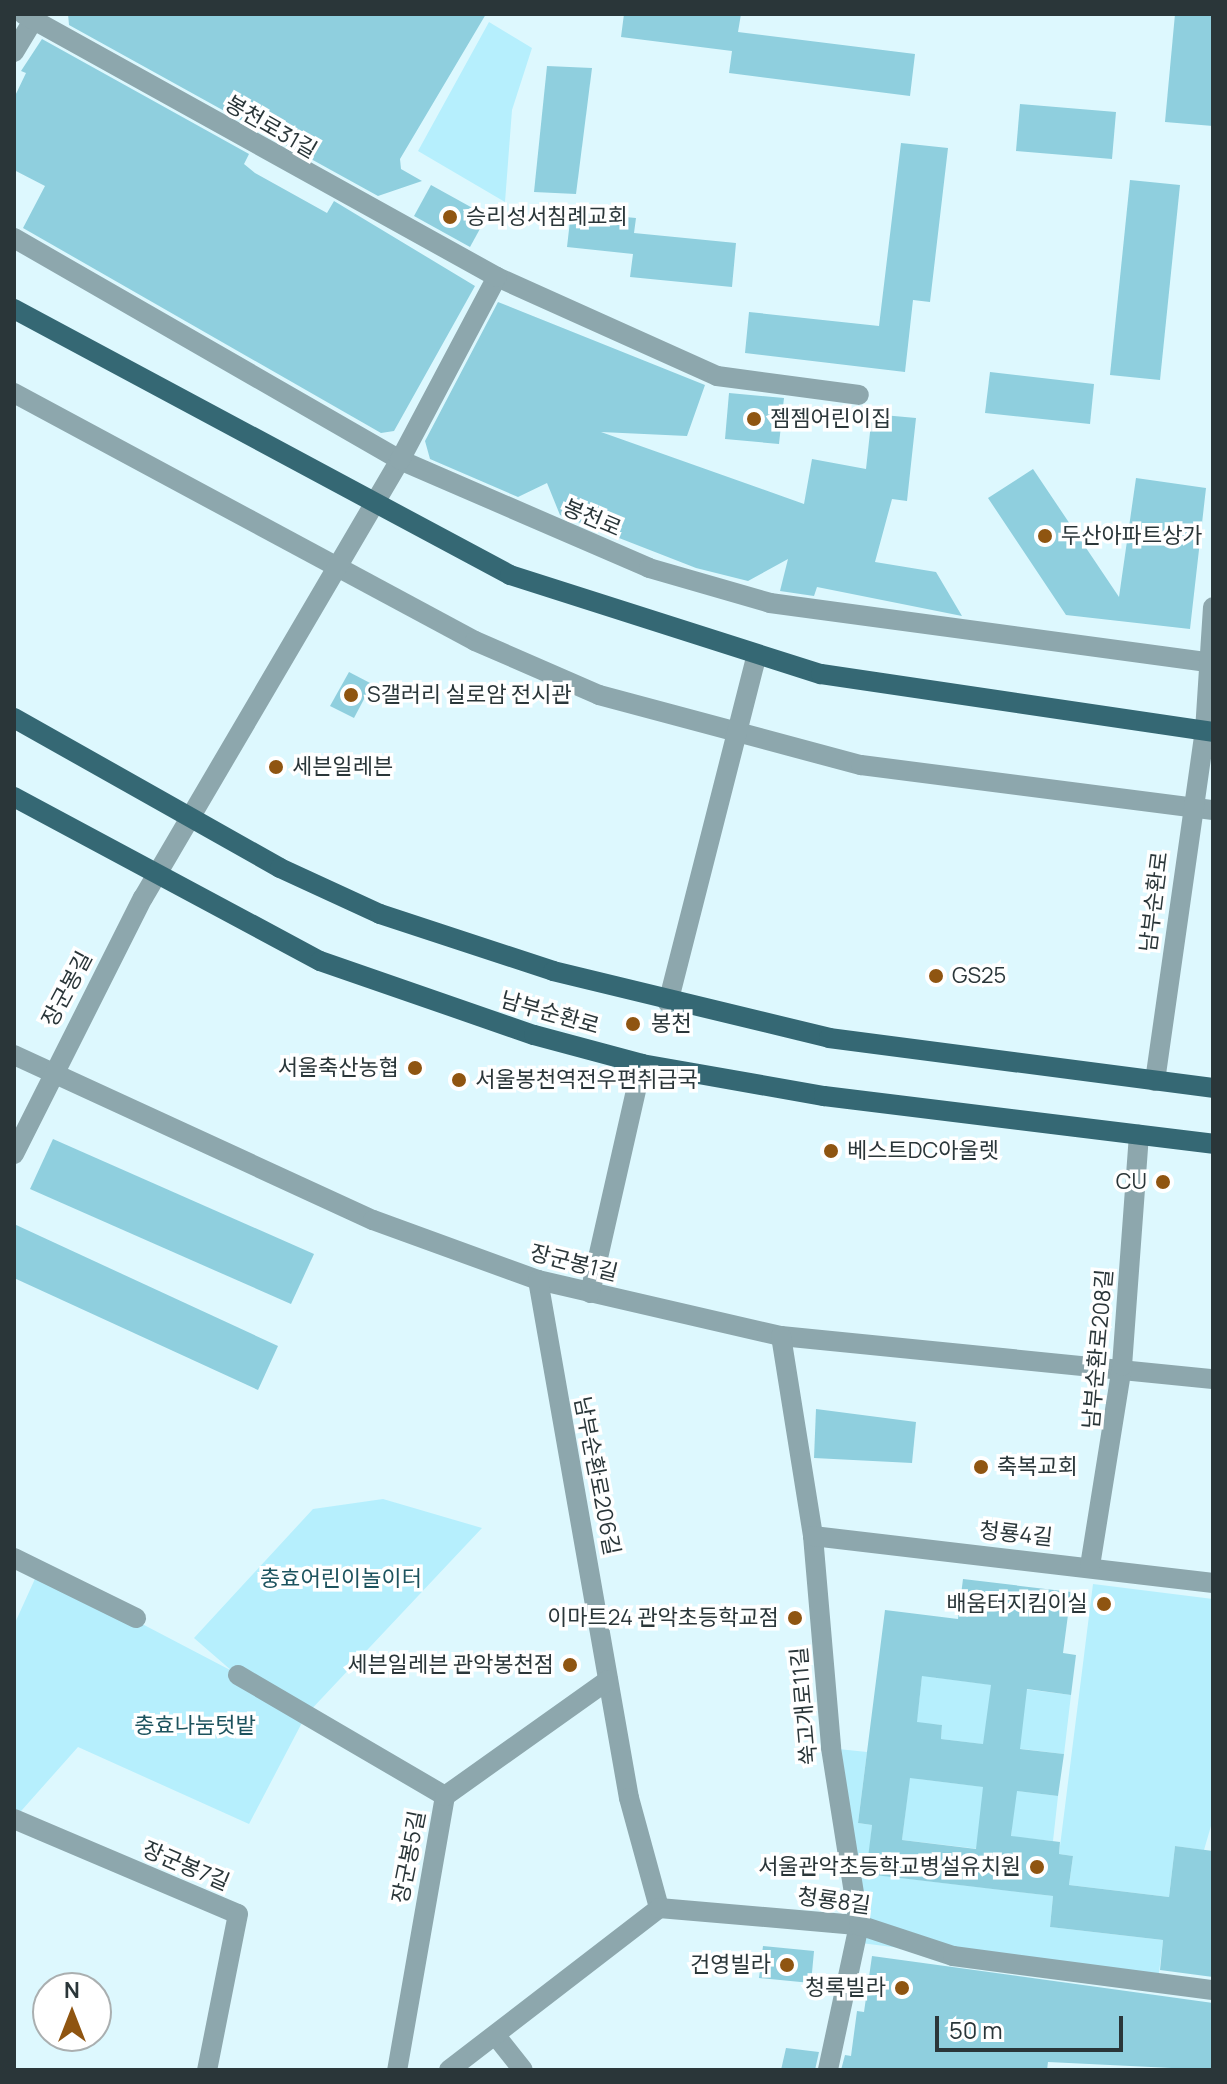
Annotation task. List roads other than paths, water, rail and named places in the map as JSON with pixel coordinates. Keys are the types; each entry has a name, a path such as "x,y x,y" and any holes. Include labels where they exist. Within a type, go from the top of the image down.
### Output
{"main road":[{"path":"14,309 510,575 756,659 1209,732"},
{"name":"남부순환로","path":"14,718 190,816 380,914 668,1003 829,1038 1213,1088"},
{"name":"남부순환로","path":"14,797 155,877 390,989 642,1064 824,1096 1213,1144"}],"street":[{"path":"14,52 31,16"},
{"name":"봉천로31길","path":"31,16 497,277 717,376 859,395"},
{"name":"봉천로","path":"14,238 400,460 649,568 745,597 1211,662"},
{"path":"190,816 400,460 497,277"},
{"path":"14,393 335,568 599,695 861,765 1213,810"},
{"name":"남부순환로","path":"1155,1081 1190,808 1209,732 1213,607"},
{"path":"668,1003 756,659"},
{"name":"장군봉길","path":"14,1154 51,1071 190,816"},
{"name":"장군봉1길","path":"14,1055 373,1220 538,1280 781,1336 1122,1366 1213,1379"},
{"path":"590,1293 642,1064"},
{"name":"남부순환로208길","path":"1090,1566 1122,1366 1139,1135"},
{"name":"남부순환로206길","path":"538,1280 608,1680 659,1908"},
{"name":"쑥고개로11길","path":"781,1336 813,1536 831,1748 859,1925 828,2070"},
{"name":"청룡4길","path":"813,1536 1090,1566 1213,1583"},
{"path":"14,1558 136,1618"},
{"name":"장군봉5길","path":"238,1675 445,1796 397,2070"},
{"path":"445,1796 608,1680"},
{"name":"장군봉7길","path":"14,1819 238,1914 207,2070"},
{"path":"449,2070 659,1908"},
{"name":"청룡8길","path":"659,1908 859,1925 953,1956 1213,1990"},
{"path":"496,2036 523,2070"}],"place":[{"name":"승리성서침례교회","path":"450,217"},
{"name":"젬젬어린이집","path":"754,419"},
{"name":"두산아파트상가","path":"1045,536"},
{"name":"S갤러리 실로암 전시관","path":"351,695"},
{"name":"세븐일레븐","path":"276,767"},
{"name":"GS25","path":"936,976"},
{"name":"봉천","path":"633,1024"},
{"name":"서울축산농협","path":"415,1068"},
{"name":"서울봉천역전우편취급국","path":"459,1080"},
{"name":"베스트DC아울렛","path":"831,1151"},
{"name":"CU","path":"1163,1182"},
{"name":"축복교회","path":"981,1467"},
{"name":"배움터지킴이실","path":"1104,1604"},
{"name":"이마트24 관악초등학교점","path":"795,1618"},
{"name":"세븐일레븐 관악봉천점","path":"570,1665"},
{"name":"서울관악초등학교병설유치원","path":"1037,1867"},
{"name":"건영빌라","path":"787,1965"},
{"name":"청록빌라","path":"902,1988"}],"park label":[{"name":"충효어린이놀이터","path":"341,1579"},
{"name":"충효나눔텃밭","path":"195,1726"}]}
